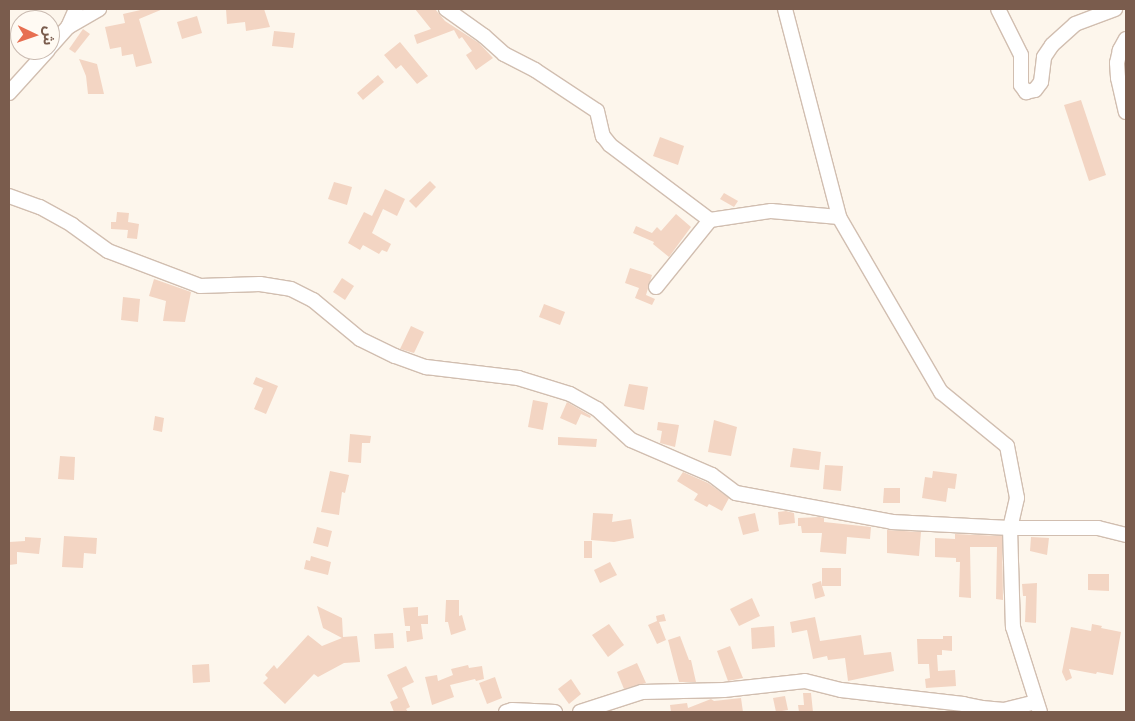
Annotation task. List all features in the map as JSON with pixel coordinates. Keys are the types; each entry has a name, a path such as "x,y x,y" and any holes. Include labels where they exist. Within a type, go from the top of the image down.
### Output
{"street":[{"path":"60,36 68,27 76,9"},
{"path":"68,27 99,9"},
{"path":"446,9 484,36 504,54 535,70 597,111 603,136 610,145 710,220"},
{"path":"580,712 642,692 724,690 805,680 841,690 963,704 982,708 1004,710 1038,707 1013,627 1010,528 1017,498 1007,446 941,392 840,217 785,9"},
{"path":"998,9 1021,55 1021,85 1026,92 1035,90 1041,82 1044,58 1052,45 1075,24 1114,9"},
{"path":"1126,39 1120,50 1117,70 1123,107 1126,112"},
{"path":"9,93 39,60"},
{"path":"9,196 40,207 72,225 108,250 200,286 260,284 291,289 313,300 360,339 418,364 454,371 518,378 570,394 597,409 631,440 712,475 742,495 892,522 1010,528 1098,528 1126,535"},
{"path":"656,287 710,220 771,210 840,217"},
{"path":"506,712 512,710 555,712"}],"building":[{"path":"145,9 163,9 139,19 152,63 136,67 133,54 122,56 121,47 110,49 105,27 125,23 123,14"},
{"path":"226,9 264,9 270,27 246,31 245,22 227,24"},
{"path":"415,9 435,9 445,21 479,43 493,58 476,70 466,55 472,51 462,37 459,39 454,30 417,44 414,35 431,29"},
{"path":"197,16 202,33 182,39 177,22"},
{"path":"83,29 90,34 75,53 69,49"},
{"path":"274,31 295,33 293,48 272,46"},
{"path":"400,42 428,76 417,84 401,65 396,69 384,55"},
{"path":"79,59 97,64 104,94 88,94 86,76"},
{"path":"378,75 384,82 363,100 357,93"},
{"path":"1081,100 1106,175 1089,181 1064,105"},
{"path":"660,137 684,146 678,165 653,156"},
{"path":"430,181 436,187 416,208 409,201"},
{"path":"334,182 352,187 347,205 328,199"},
{"path":"385,189 405,199 397,216 383,209 372,233 391,244 387,252 382,250 379,254 363,245 360,250 348,243 364,212 372,216"},
{"path":"724,193 738,201 734,207 720,199"},
{"path":"117,212 129,213 128,222 139,224 137,239 127,238 128,230 111,229 111,222 116,222"},
{"path":"676,214 691,227 669,257 653,244 654,242 633,233 636,226 652,233 657,227 661,231"},
{"path":"630,268 652,275 646,295 655,299 652,305 635,298 639,288 625,283"},
{"path":"342,278 354,286 345,300 333,292"},
{"path":"154,279 191,292 185,322 163,321 166,301 149,296"},
{"path":"123,297 140,299 138,322 121,320"},
{"path":"544,304 565,312 560,325 539,317"},
{"path":"411,326 424,332 414,353 400,349"},
{"path":"256,377 278,386 266,414 254,409 263,388 253,384"},
{"path":"629,384 648,387 644,410 624,406"},
{"path":"533,400 548,403 543,430 528,427"},
{"path":"567,402 591,416 590,418 581,414 576,425 560,418"},
{"path":"155,416 164,418 162,432 153,430"},
{"path":"714,420 737,427 731,456 708,452"},
{"path":"658,422 679,425 675,447 660,443 662,431 657,430"},
{"path":"350,434 371,436 370,443 362,443 361,463 348,462"},
{"path":"558,437 597,439 596,447 558,445"},
{"path":"793,448 821,452 819,470 790,467"},
{"path":"60,456 75,457 74,480 58,479"},
{"path":"825,465 843,466 841,491 823,489"},
{"path":"330,471 349,475 345,493 342,492 339,515 321,512"},
{"path":"933,471 957,474 955,489 948,488 946,502 922,498 925,477 932,478"},
{"path":"683,472 708,483 729,498 722,511 709,504 707,507 694,500 698,494 677,481"},
{"path":"884,488 900,488 900,503 883,503"},
{"path":"778,512 794,513 795,523 779,525"},
{"path":"593,513 613,514 612,522 631,519 634,538 614,542 591,540"},
{"path":"755,513 759,531 743,535 738,517"},
{"path":"798,518 824,518 824,522 871,527 870,539 847,537 846,554 820,552 822,533 802,533 801,526 798,526"},
{"path":"317,527 332,531 328,547 313,543"},
{"path":"887,530 921,532 919,556 887,553"},
{"path":"955,534 1002,536 1003,600 996,599 997,547 970,547 971,598 959,597 960,562 956,562 956,558 935,557 935,538 955,539"},
{"path":"64,536 97,538 96,554 84,553 83,568 62,567"},
{"path":"25,537 41,538 39,554 17,552 17,564 9,565 9,542 25,541"},
{"path":"1031,537 1049,538 1047,555 1030,551"},
{"path":"584,541 592,541 592,558 584,558"},
{"path":"311,556 331,562 328,575 304,569 306,560 310,561"},
{"path":"610,562 617,575 600,583 594,570"},
{"path":"822,568 841,568 841,586 822,586"},
{"path":"1088,574 1109,574 1109,591 1088,590"},
{"path":"821,581 825,596 815,599 812,584"},
{"path":"1037,583 1036,623 1025,622 1026,596 1023,596 1022,584"},
{"path":"752,598 760,616 739,626 730,609"},
{"path":"446,600 459,600 459,616 462,615 466,630 451,635 448,622 445,622"},
{"path":"317,606 342,618 343,637 357,636 360,662 344,663 318,677 314,674 285,704 263,683 268,678 265,675 274,665 277,669 308,635 322,646 342,638 323,628"},
{"path":"418,607 418,616 428,615 428,624 421,624 423,639 407,642 406,631 410,631 410,626 405,626 403,608"},
{"path":"664,614 666,621 659,622 666,640 657,644 648,625 657,621 656,616"},
{"path":"815,617 820,641 861,635 864,655 891,652 894,671 848,681 845,658 828,660 827,656 813,659 807,630 792,633 790,622"},
{"path":"609,624 624,645 608,657 592,635"},
{"path":"1092,624 1121,632 1113,675 1069,669 1072,678 1066,681 1062,672 1071,627 1091,631"},
{"path":"774,626 775,647 752,649 751,628"},
{"path":"393,633 394,648 375,649 374,634"},
{"path":"680,636 689,660 691,660 696,682 679,682 668,640"},
{"path":"943,636 952,636 952,651 942,650 942,655 937,655 938,671 955,670 956,686 926,688 925,679 930,678 929,664 918,664 917,639 943,639"},
{"path":"730,646 743,678 728,681 717,651"},
{"path":"637,663 646,683 624,689 617,672"},
{"path":"209,664 210,682 193,683 192,665"},
{"path":"468,665 469,668 482,666 484,679 476,681 475,679 450,685 454,697 432,705 425,677 437,675 438,681 453,675 451,669"},
{"path":"406,666 414,682 402,688 410,707 406,709 408,712 394,712 390,702 398,698 387,675"},
{"path":"495,677 502,698 487,704 479,683"},
{"path":"571,679 581,694 569,704 558,689"},
{"path":"803,693 811,693 813,712 799,712 798,705 804,705"},
{"path":"785,696 788,710 776,712 773,698"},
{"path":"741,698 743,712 671,712 670,705 687,703 688,708 711,699 714,701"}]}
